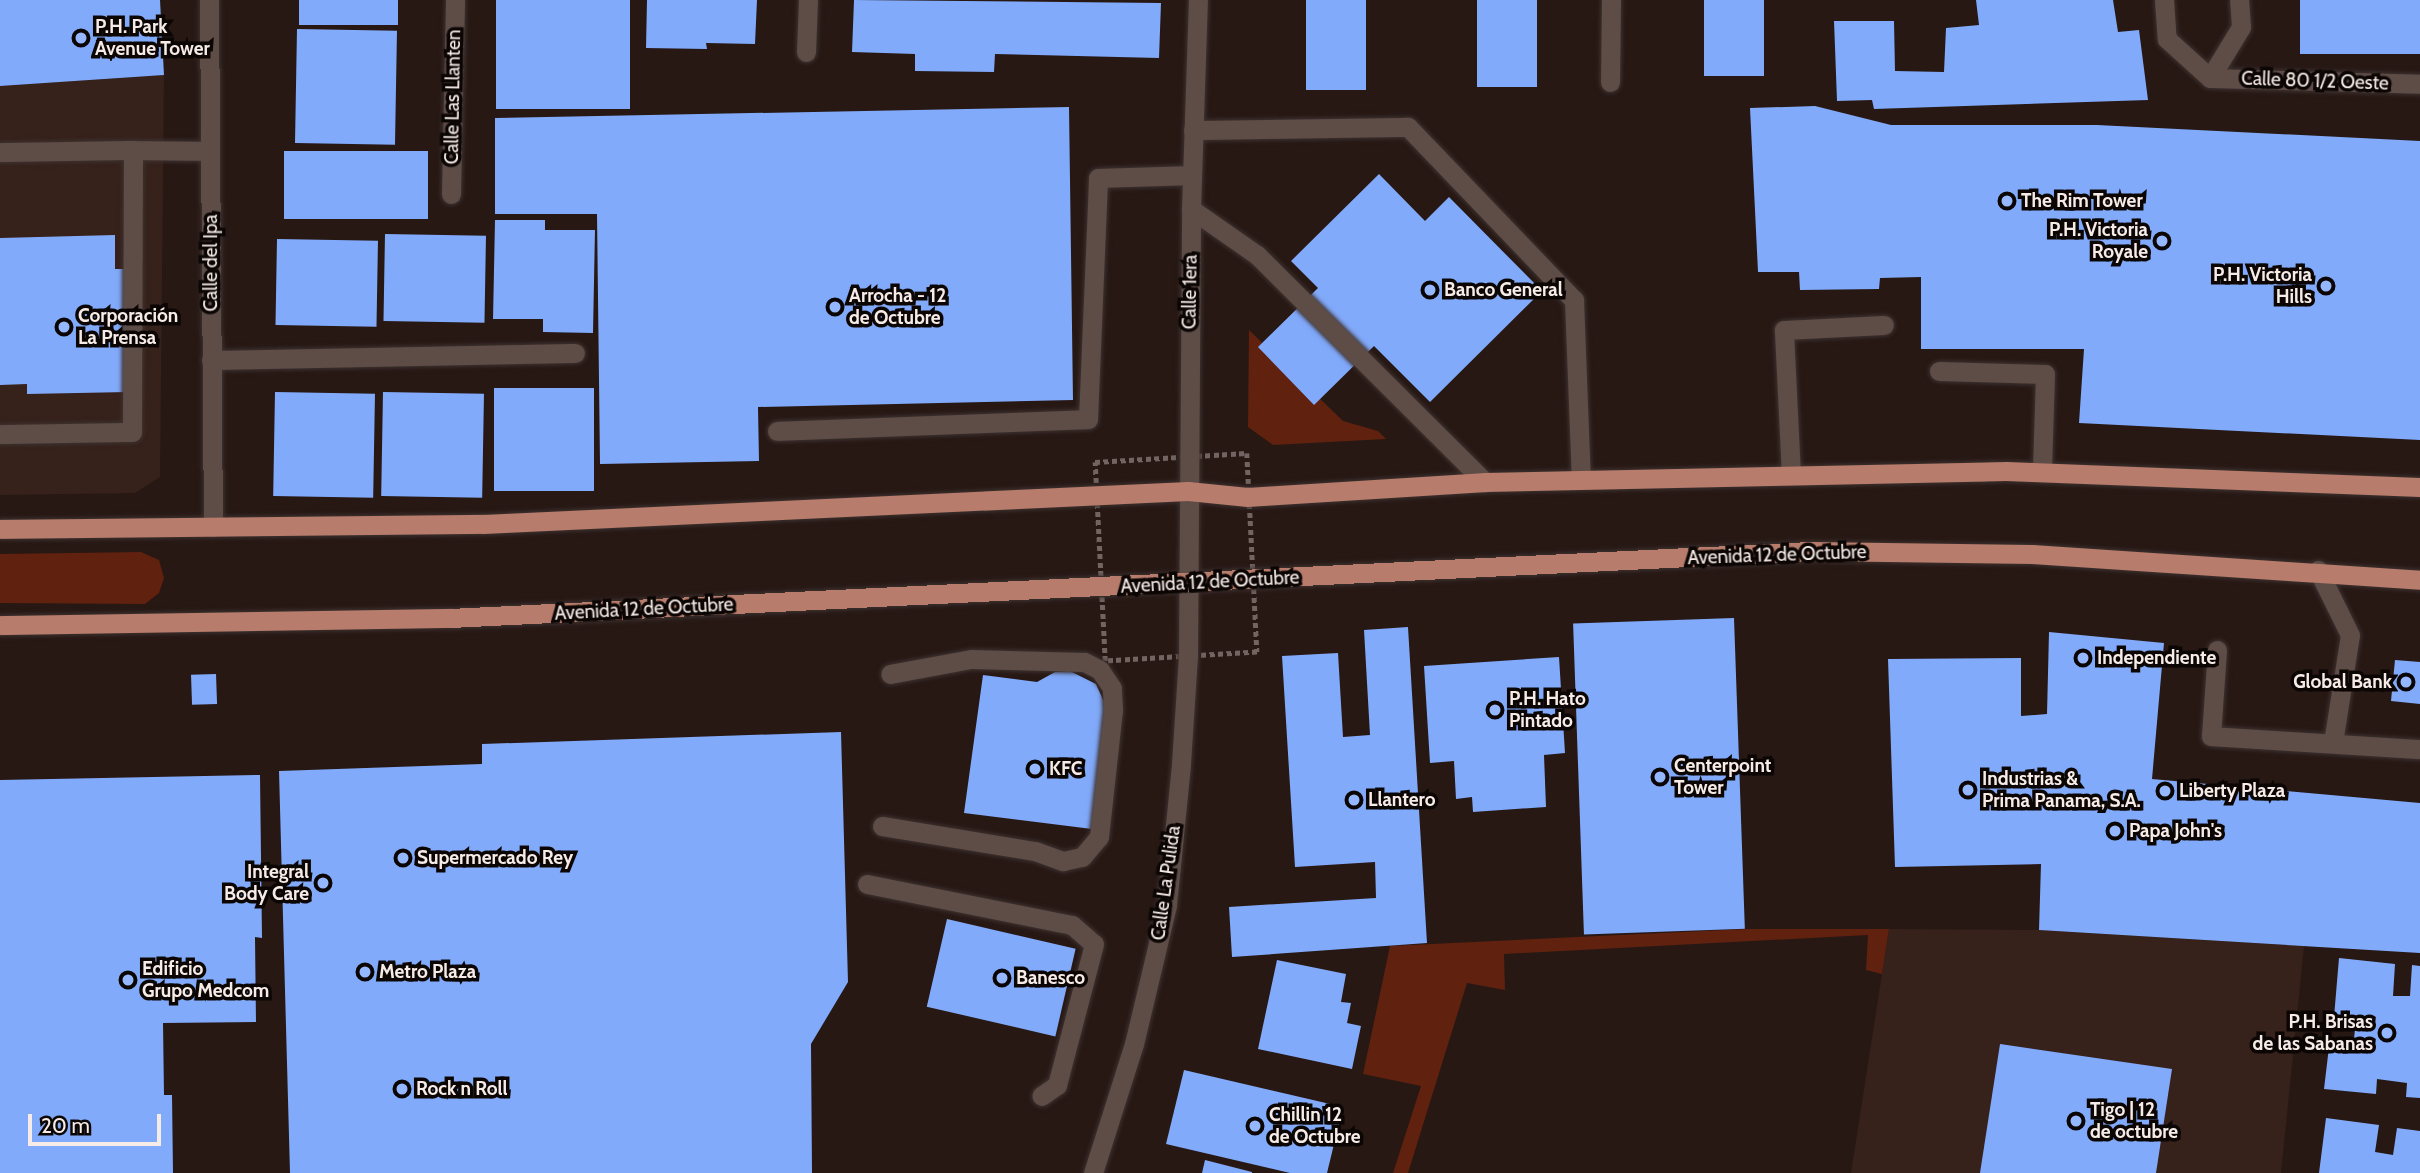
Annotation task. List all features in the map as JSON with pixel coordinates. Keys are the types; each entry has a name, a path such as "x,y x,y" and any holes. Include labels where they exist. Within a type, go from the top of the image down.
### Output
{"main road":[{"path":"0,529 484,524 1188,491 1248,497 1485,482 1791,475 2042,472 2420,487"},
{"name":"Avenida 12 de Octubre","path":"0,625 450,618 1187,584 1812,551 2032,554 2318,570 2420,580"}],"street":[{"name":"Calle del Ipa","path":"209,0 213,527"},
{"name":"Calle Las Llanten","path":"451,194 455,0"},
{"path":"806,52 808,0"},
{"name":"Calle 1era","path":"1187,584 1191,209 1198,0"},
{"path":"1610,82 1611,0"},
{"path":"2164,0 2167,39 2210,78"},
{"name":"Calle 80 1/2 Oeste","path":"2239,0 2241,27 2210,78 2420,84"},
{"path":"1193,130 1408,127 1574,300 1581,479"},
{"path":"0,434 132,432 133,150"},
{"path":"0,152 210,151"},
{"path":"777,431 1088,419 1098,178 1192,175"},
{"path":"1191,209 1257,255 1485,482"},
{"path":"1791,475 1784,330 1884,325"},
{"path":"211,360 575,353"},
{"path":"1939,371 2045,374 2042,472"},
{"path":"2318,570 2350,635 2333,742"},
{"name":"Calle La Pulida","path":"1093,1173 1134,1044 1167,905 1188,656 1187,584"},
{"path":"2217,650 2211,736 2333,742 2420,750"},
{"path":"882,825 1035,851 1063,861 1082,857 1099,837 1113,710 1112,688 1100,670 1084,663 971,659 890,674"},
{"path":"867,884 1072,925 1094,944 1057,1084 1041,1096"}],"shaded area":[{"path":"164,75 160,477 135,493 0,495 0,86"},
{"path":"1249,330 1343,421 1378,431 1386,439 1273,445 1248,427"},
{"path":"141,552 159,560 164,578 159,593 145,604 0,603 0,554"},
{"path":"1747,929 1889,929 1882,974 1866,970 1868,935 1504,954 1505,990 1467,983 1408,1173 1393,1173 1421,1086 1363,1074 1390,946"},
{"path":"1889,929 2039,930 2304,946 2281,1173 1851,1173"}],"building":[{"name":"P.H. Park Avenue Tower","path":"0,0 160,0 164,75 0,86"},
{"path":"299,0 398,0 398,25 299,25"},
{"path":"496,0 630,0 630,109 496,109"},
{"path":"647,0 757,0 755,44 706,43 707,49 646,48"},
{"path":"854,0 1161,3 1159,58 995,54 994,72 915,71 915,54 852,52"},
{"path":"1306,0 1366,0 1366,90 1306,90"},
{"path":"1477,0 1537,0 1537,87 1477,87"},
{"path":"1704,0 1764,0 1764,76 1704,76"},
{"path":"1976,0 2113,0 2118,32 2139,30 2148,100 1874,109 1872,100 1837,101 1834,21 1894,21 1895,71 1944,72 1946,28 1979,25"},
{"path":"2300,0 2420,0 2420,54 2300,54"},
{"path":"297,29 397,31 395,145 295,143"},
{"path":"1815,106 1891,125 2097,125 2420,141 2420,440 2079,423 2084,349 1921,349 1921,277 1880,278 1879,289 1800,290 1799,272 1758,272 1750,108"},
{"name":"Arrocha - 12 de Octubre","path":"1069,107 1073,400 758,407 759,461 600,464 597,214 495,214 495,118"},
{"path":"284,151 428,151 428,219 284,219"},
{"name":"Banco General","path":"1379,174 1425,221 1449,197 1542,291 1430,402 1374,346 1314,405 1258,347 1318,288 1291,261"},
{"path":"495,220 545,220 545,230 595,230 593,333 543,332 543,319 493,319"},
{"path":"385,234 486,236 484,323 383,321"},
{"name":"Corporación La Prensa","path":"115,235 115,269 126,269 128,392 27,394 27,384 0,385 0,238"},
{"path":"277,239 378,241 376,327 275,325"},
{"path":"494,388 594,388 594,491 494,491"},
{"path":"275,392 375,394 373,498 273,496"},
{"path":"383,392 484,394 482,498 381,496"},
{"name":"Centerpoint Tower","path":"1734,618 1745,929 1584,934 1573,624"},
{"name":"Llantero","path":"1408,627 1427,943 1232,957 1229,907 1376,898 1375,862 1295,867 1282,656 1338,653 1343,737 1370,735 1364,630"},
{"name":"Liberty Plaza","path":"2049,632 2164,643 2152,779 2420,803 2420,953 2039,930 2041,864 1895,867 1888,659 2021,658 2021,716 2047,714"},
{"name":"P.H. Hato Pintado","path":"1559,657 1565,753 1544,755 1546,807 1473,812 1472,797 1456,799 1454,761 1430,763 1424,666"},
{"name":"Global Bank","path":"2395,660 2420,662 2420,704 2391,701"},
{"name":"KFC","path":"1070,671 1096,684 1108,711 1092,829 964,813 983,675 1037,682 1055,672"},
{"path":"216,674 217,704 192,705 191,675"},
{"path":"841,732 848,982 811,1044 812,1173 290,1173 279,771 482,764 482,744"},
{"name":"Edificio Grupo Medcom","path":"260,775 262,938 255,937 256,1022 163,1023 164,1095 172,1095 173,1173 0,1173 0,780"},
{"name":"Banesco","path":"947,919 1076,949 1055,1036 927,1007"},
{"name":"P.H. Brisas de las Sabanas","path":"2339,958 2395,964 2393,996 2410,996 2412,965 2420,966 2420,1098 2406,1097 2407,1083 2377,1079 2376,1094 2324,1089 2329,1047 2353,1049 2356,1019 2334,1017"},
{"path":"1277,960 1346,974 1341,1002 1351,1003 1347,1023 1361,1026 1352,1069 1258,1049"},
{"name":"Tigo | 12 de octubre","path":"2000,1044 2172,1069 2156,1173 1980,1173"},
{"name":"Chillin 12 de Octubre","path":"1184,1070 1343,1107 1327,1173 1290,1173 1166,1144"},
{"path":"2326,1118 2379,1125 2375,1152 2393,1155 2397,1128 2420,1131 2420,1173 2319,1173"},
{"path":"1205,1160 1252,1172 1252,1173 1202,1173"}],"place":[{"name":"P.H. Park Avenue Tower","path":"81,38"},
{"name":"The Rim Tower","path":"2007,201"},
{"name":"P.H. Victoria Royale","path":"2162,241"},
{"name":"P.H. Victoria Hills","path":"2326,286"},
{"name":"Banco General","path":"1430,290"},
{"name":"Arrocha - 12 de Octubre","path":"835,307"},
{"name":"Corporación La Prensa","path":"64,327"},
{"name":"Independiente","path":"2083,658"},
{"name":"Global Bank","path":"2406,682"},
{"name":"P.H. Hato Pintado","path":"1495,710"},
{"name":"KFC","path":"1035,769"},
{"name":"Centerpoint Tower","path":"1660,777"},
{"name":"Industrias & Prima Panama, S.A.","path":"1968,790"},
{"name":"Liberty Plaza","path":"2165,791"},
{"name":"Llantero","path":"1354,800"},
{"name":"Papa John's","path":"2115,831"},
{"name":"Supermercado Rey","path":"403,858"},
{"name":"Integral Body Care","path":"323,883"},
{"name":"Metro Plaza","path":"365,972"},
{"name":"Banesco","path":"1002,978"},
{"name":"Edificio Grupo Medcom","path":"128,980"},
{"name":"P.H. Brisas de las Sabanas","path":"2387,1033"},
{"name":"Rock n Roll","path":"402,1089"},
{"name":"Tigo | 12 de octubre","path":"2076,1121"},
{"name":"Chillin 12 de Octubre","path":"1255,1126"}]}
